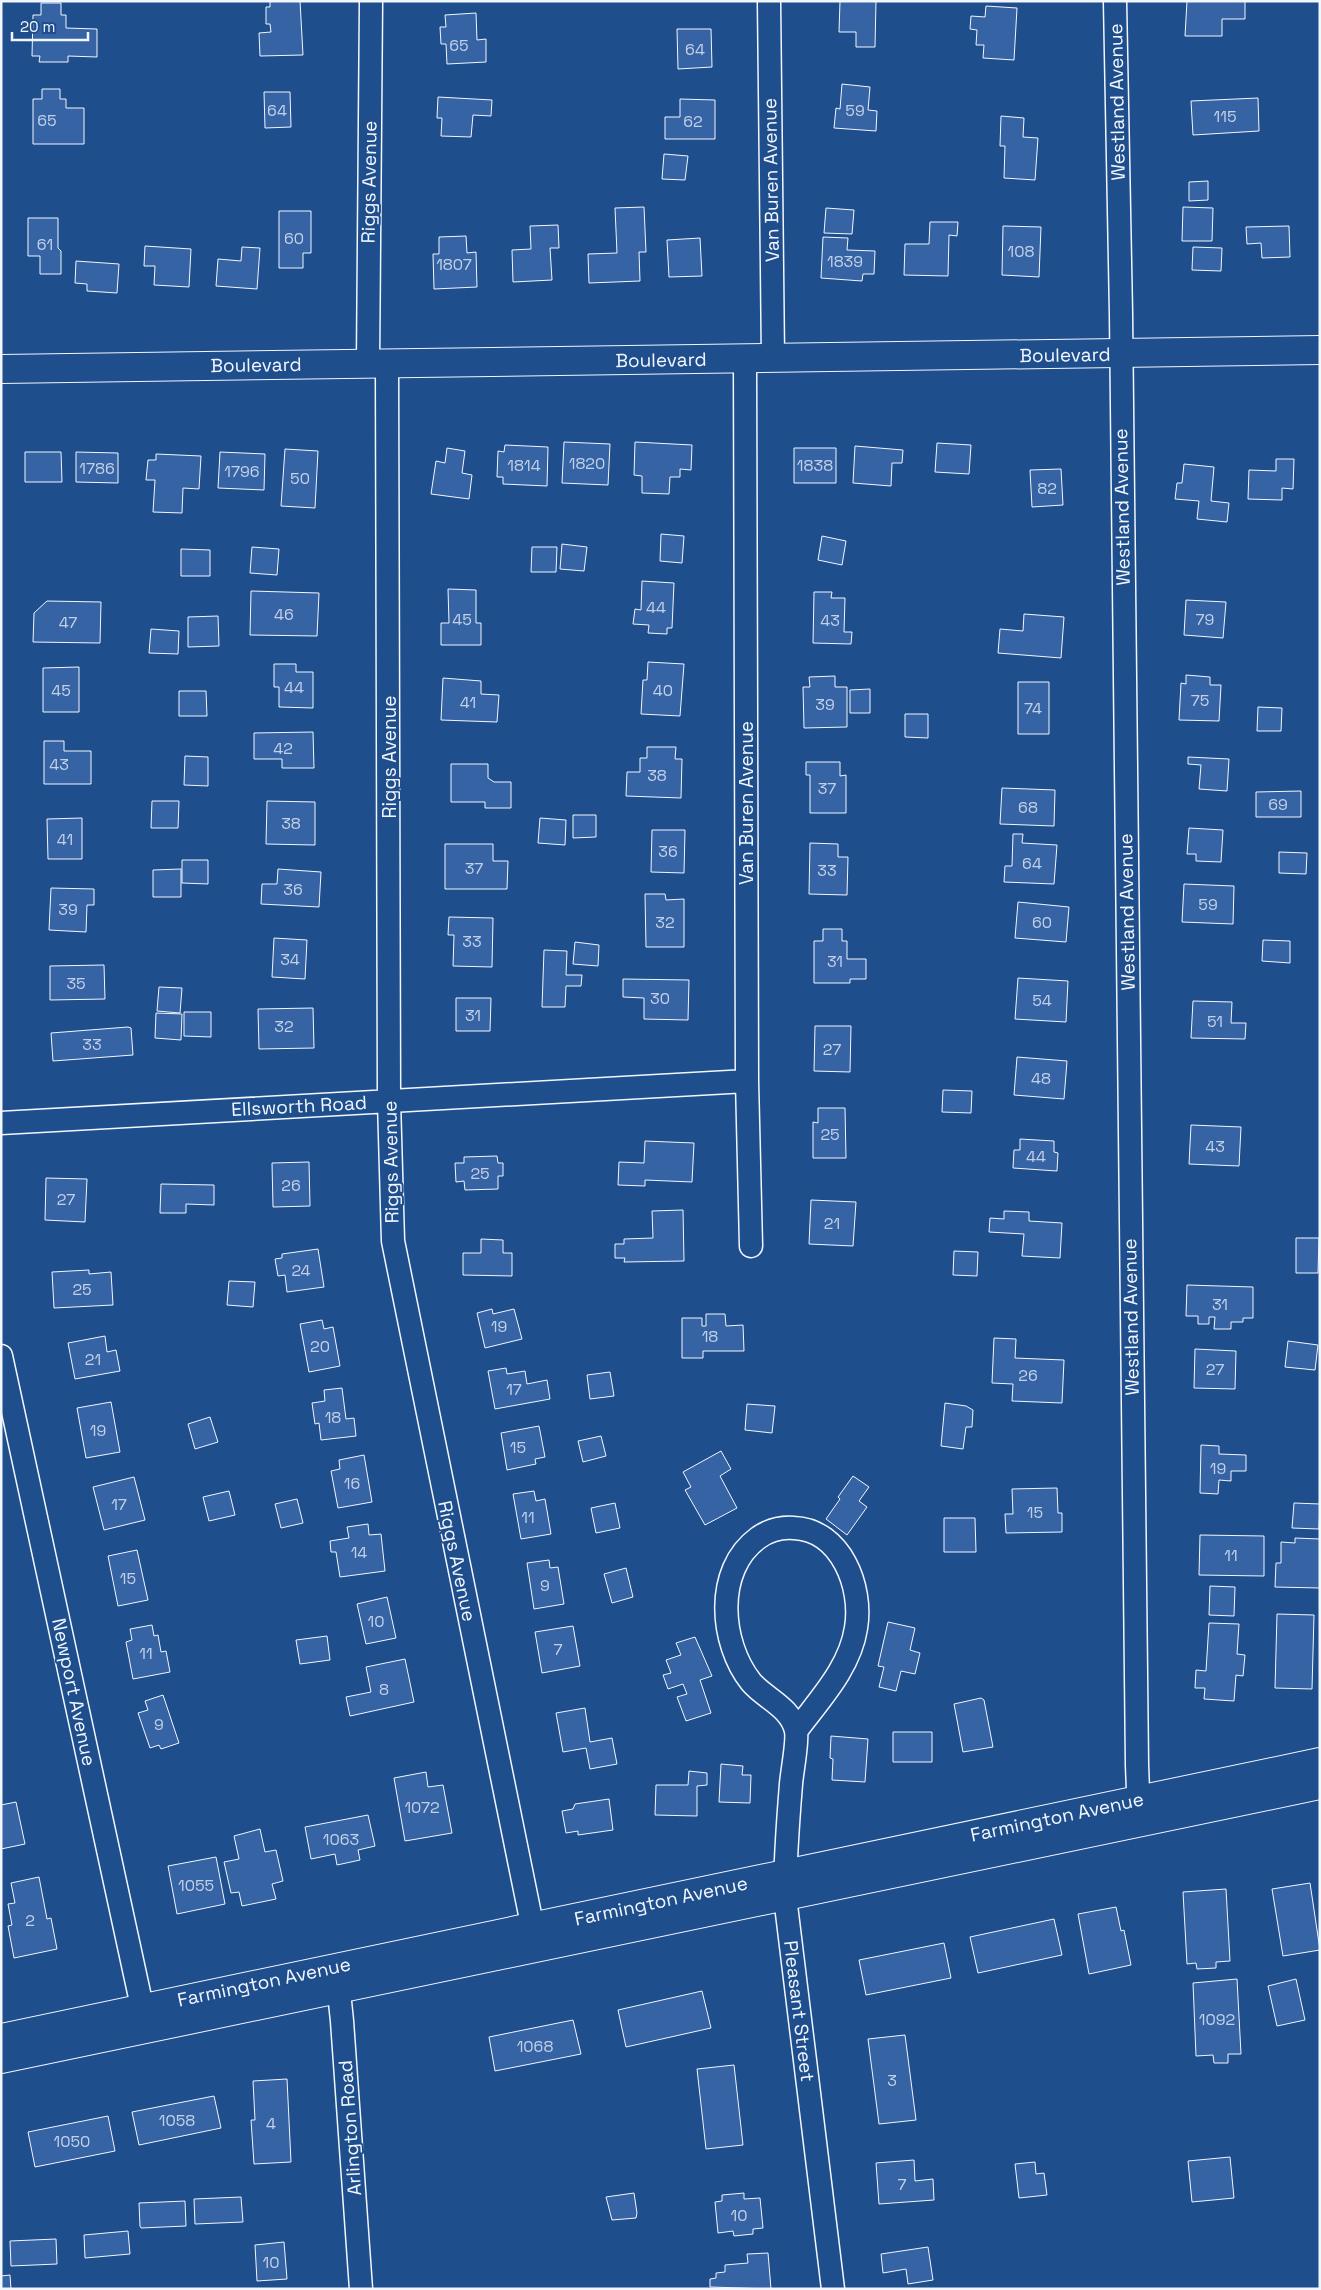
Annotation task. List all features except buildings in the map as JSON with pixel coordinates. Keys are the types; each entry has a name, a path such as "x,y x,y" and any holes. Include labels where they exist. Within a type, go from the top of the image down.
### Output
{"main road":[{"name":"Boulevard","path":"1,369 1320,350"},
{"name":"Farmington Avenue","path":"1,2038 144,2018 785,1886 1139,1811 1320,1762"},
{"name":"Farmington Avenue","path":"1139,1811 1320,1785"},
{"name":"Farmington Avenue","path":"1,2059 144,2018"}],"street":[{"name":"Riggs Avenue","path":"371,1 392,1241 534,1937"},
{"name":"Van Buren Avenue","path":"769,1 773,358"},
{"name":"Westland Avenue","path":"1115,1 1139,1811"},
{"name":"Van Buren Avenue","path":"745,359 747,1081 750,1246"},
{"name":"Ellsworth Road","path":"1,1123 747,1081"},
{"name":"Newport Avenue","path":"1,1356 144,2018"},
{"path":"791,1528 813,1531 830,1543 839,1554 847,1567 853,1584 857,1614 853,1642 841,1669 796,1732 780,1706 752,1683 740,1665 730,1635 726,1607 730,1582 750,1544 769,1532 791,1528"},
{"name":"Pleasant Street","path":"796,1732 786,1839 785,1886 834,2289"},
{"name":"Arlington Road","path":"338,1978 362,2289"}]}
